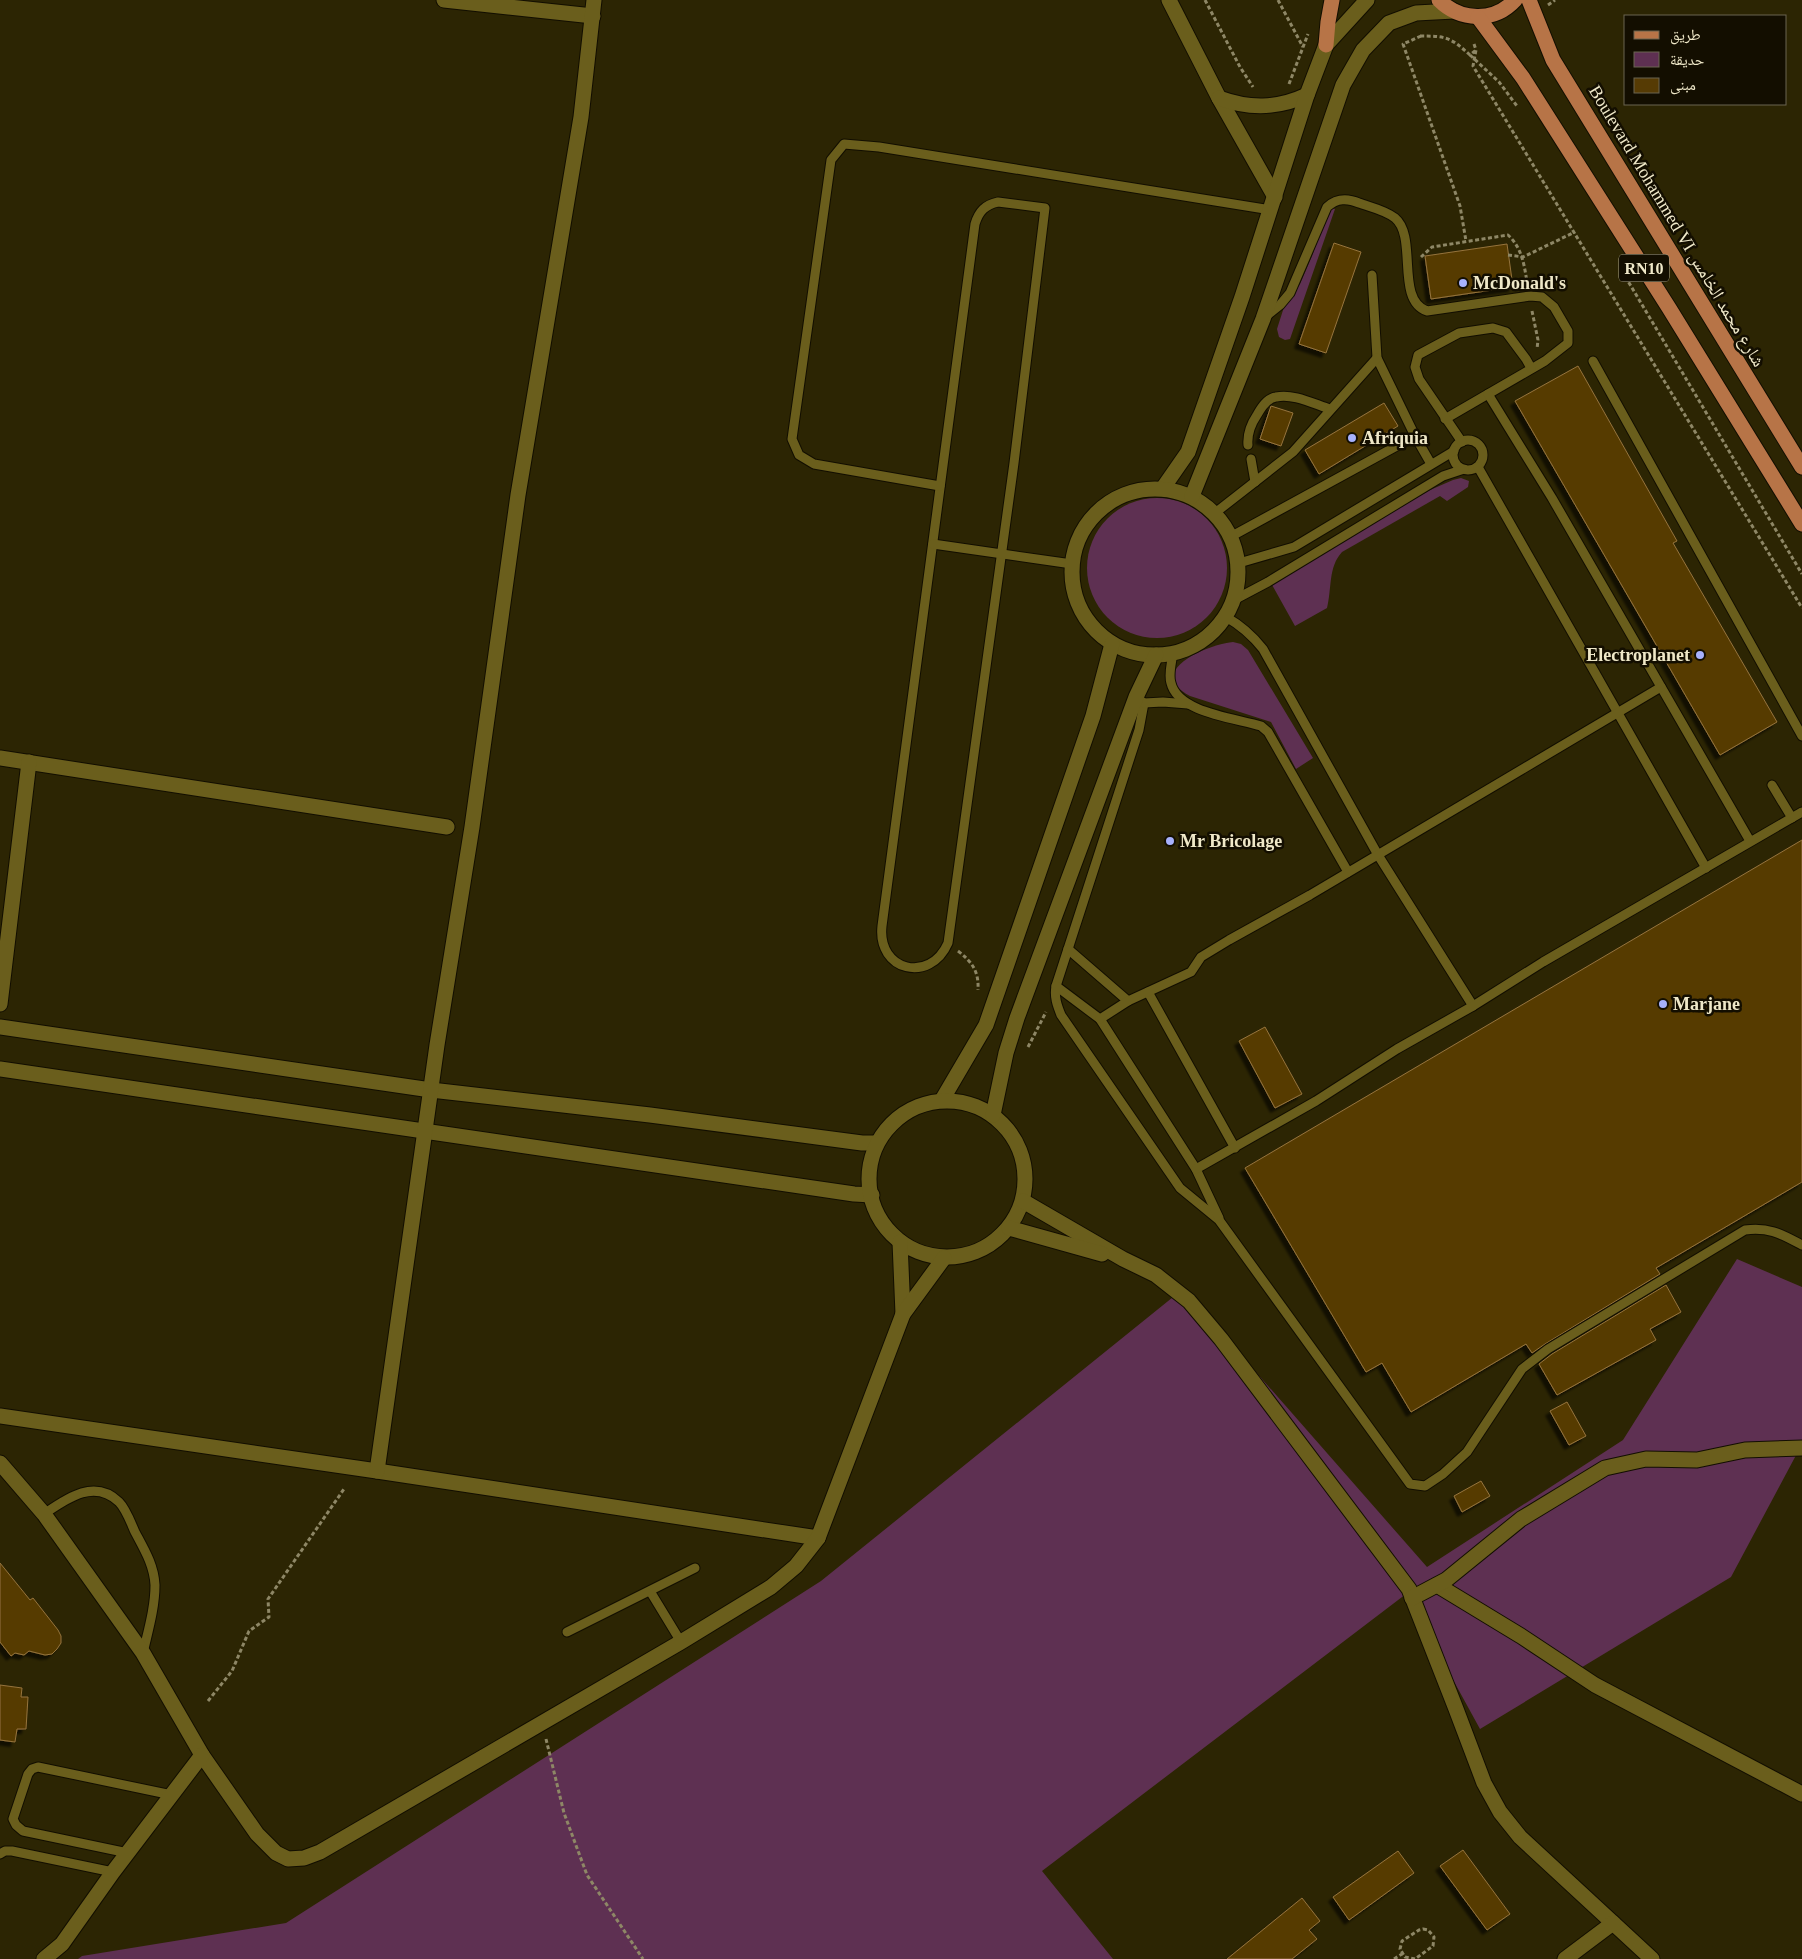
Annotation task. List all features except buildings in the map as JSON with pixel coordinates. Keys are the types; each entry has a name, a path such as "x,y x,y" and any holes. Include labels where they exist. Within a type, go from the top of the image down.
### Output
{"main road":[{"path":"1326,46 1332,0"},
{"name":"RN10","path":"1439,0 1466,15 1493,37 1523,78 1649,275 1802,524"},
{"path":"1466,15 1501,12 1514,0"},
{"name":"Boulevard Mohammed VI شارع محمد الخامس","path":"1529,0 1554,60 1802,467"}],"street":[{"path":"444,0 593,16"},
{"path":"378,1471 431,1090 472,827 518,495 581,116 594,0"},
{"path":"1169,0 1273,204"},
{"path":"1163,488 1188,452 1273,204 1307,95 1326,46 1367,0"},
{"path":"1192,496 1263,319 1343,85 1363,50 1389,22 1416,13 1466,15"},
{"path":"1219,98 1248,106 1276,101 1293,101 1307,95"},
{"path":"1163,488 1192,496 1215,513 1232,536 1239,563 1239,582 1234,600 1226,617 1207,638 1183,651 1156,655 1133,652 1112,644 1094,629 1080,609 1073,587 1072,564 1078,538 1092,516 1112,500 1137,490 1163,488"},
{"path":"942,1100 986,1025 1093,716 1112,644"},
{"path":"993,1115 1006,1053 1017,1018 1156,655"},
{"path":"0,758 447,827"},
{"path":"0,1004 29,762"},
{"path":"0,1027 431,1090 650,1115 862,1143 876,1143"},
{"path":"0,1069 854,1194 872,1195"},
{"path":"942,1100 962,1101 993,1115 1012,1134 1024,1158 1026,1174 1023,1201 1009,1228 996,1241 964,1256 944,1258 917,1252 900,1242 877,1216 868,1180 876,1143 897,1118 915,1107 942,1100"},
{"path":"1023,1201 1123,1259 1156,1275 1189,1301 1221,1339 1409,1589 1484,1783 1500,1812 1520,1837 1652,1959"},
{"path":"1009,1228 1123,1259"},
{"path":"900,1242 903,1314"},
{"path":"0,1463 44,1514 143,1653 202,1755 257,1834 276,1853 288,1859 304,1858 320,1852 542,1724 681,1642 784,1578 818,1538 903,1314 944,1258"},
{"path":"0,1416 818,1538"},
{"path":"1412,1598 1446,1580 1521,1519 1605,1468 1646,1459 1696,1460 1745,1450 1802,1448"},
{"path":"1437,1585 1521,1636 1595,1685 1802,1794"},
{"path":"44,1959 62,1944 113,1872 202,1755"},
{"path":"1565,1959 1613,1923"}],"lane":[{"path":"940,486 814,464 799,455 792,439 831,160 844,144 879,147 1273,204"},
{"path":"1263,319 1280,305 1290,293 1327,207 1331,203 1348,199 1396,218 1402,231 1412,298 1415,304 1427,311 1530,296 1542,297 1554,307 1568,331 1568,343 1545,361 1446,419"},
{"path":"998,202 1046,208 948,943 944,952 930,965 911,968 902,965 887,954 881,936 940,486 977,216 986,206 998,202"},
{"path":"1372,275 1377,358 1415,436 1431,464"},
{"path":"1462,442 1416,373 1415,367 1418,355 1459,333 1493,328 1506,332 1531,368"},
{"path":"1215,513 1293,452 1377,358"},
{"path":"1593,361 1802,736"},
{"path":"1488,394 1552,498 1750,842"},
{"path":"1248,445 1247,437 1253,421 1265,403 1275,396 1296,398 1330,409"},
{"path":"1232,536 1415,436"},
{"path":"1234,600 1268,582 1443,476 1464,469 1469,470 1478,467 1482,462 1482,450 1474,442 1462,442 1454,451 1294,547 1239,563"},
{"path":"1454,451 1455,462 1464,469"},
{"path":"1251,459 1254,482"},
{"path":"1478,467 1706,868"},
{"path":"933,544 1072,564"},
{"path":"1226,617 1251,633 1263,649 1378,855 1472,1006"},
{"path":"1173,652 1171,684 1175,692 1188,704 1200,710 1261,726 1268,732 1348,872"},
{"path":"1100,1019 1128,1001 1191,972 1201,957 1378,855 1661,687"},
{"path":"1188,704 1140,700 1138,730 1055,991 1061,1015 1180,1188 1220,1220"},
{"path":"1772,785 1792,818"},
{"path":"1196,1169 1316,1100 1397,1049 1543,962 1802,812"},
{"path":"1068,949 1128,1001"},
{"path":"1055,991 1100,1019 1196,1169 1220,1220 1410,1484 1425,1486 1443,1474 1468,1452 1522,1370 1548,1349 1745,1230 1760,1228 1774,1231 1802,1245"},
{"path":"1148,992 1235,1148"},
{"path":"44,1514 73,1494 86,1492 100,1491 120,1503 150,1561 155,1582 154,1597 143,1653"},
{"path":"568,1632 695,1568"},
{"path":"650,1591 681,1642"},
{"path":"128,1852 23,1831 16,1825 13,1819 28,1774 32,1769 38,1767 172,1795"},
{"path":"0,1854 5,1850 12,1850 113,1872"}],"path":[{"path":"1205,0 1240,68 1256,93 1276,101 1290,83 1310,28"},
{"path":"1278,0 1303,47"},
{"path":"1416,13 1420,36"},
{"path":"1466,15 1476,50 1473,66 1802,608"},
{"path":"1466,241 1460,206 1403,44 1420,36 1437,35 1450,39 1475,58 1499,82 1519,108"},
{"path":"1470,55 1493,37"},
{"path":"1508,255 1523,257 1575,232"},
{"path":"1406,256 1421,258 1432,246 1508,234 1517,242 1523,257 1538,340 1535,354 1526,359"},
{"path":"1621,269 1802,574"},
{"path":"948,943 971,961 976,972 977,996"},
{"path":"1026,1054 1055,991"},
{"path":"208,1701 232,1671 249,1631 269,1616 268,1599 344,1489"},
{"path":"542,1724 564,1814 587,1875 643,1959"},
{"path":"1419,1930 1428,1930 1434,1937 1433,1946 1414,1959 1405,1957 1402,1953 1400,1945 1402,1941 1419,1930"},
{"path":"1394,1959 1402,1953"}],"green space":[{"path":"1332,208 1335,209 1290,339 1285,340 1279,337 1277,329 1284,307 1300,284 1325,220"},
{"path":"1461,478 1469,481 1468,487 1447,501 1440,496 1342,552 1332,571 1327,608 1295,626 1271,583 1430,490"},
{"path":"1157,498 1184,504 1196,510 1206,519 1215,529 1221,541 1227,568 1221,595 1215,607 1206,617 1196,626 1184,632 1157,638 1130,632 1118,626 1108,617 1099,607 1093,595 1087,568 1093,541 1099,529 1108,519 1118,510 1130,504"},
{"path":"1233,642 1241,644 1248,650 1313,758 1296,769 1271,722 1190,696 1177,687 1174,677 1177,668 1185,660 1196,653"},
{"path":"1737,1259 1802,1287 1802,1444 1731,1577 1480,1729 1406,1594 1042,1871 1113,1959 78,1959 82,1956 286,1923 821,1581 1183,1289 1427,1567 1623,1440"}],"place":[{"name":"McDonald's","path":"1463,283"},
{"name":"Afriquia","path":"1352,438"},
{"name":"Electroplanet","path":"1700,655"},
{"name":"Mr Bricolage","path":"1170,841"},
{"name":"Marjane","path":"1663,1004"}]}
